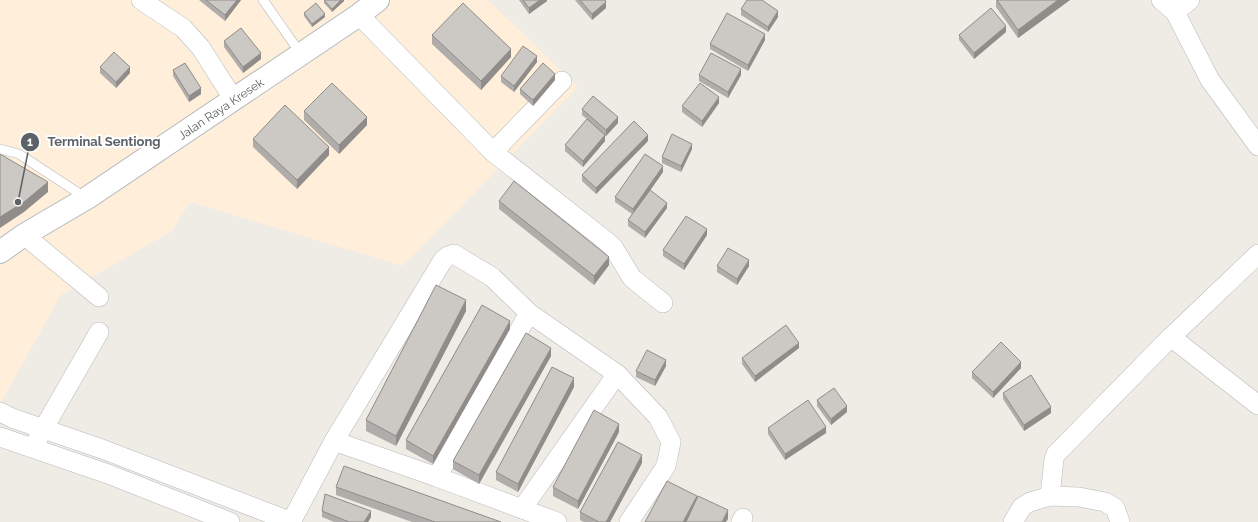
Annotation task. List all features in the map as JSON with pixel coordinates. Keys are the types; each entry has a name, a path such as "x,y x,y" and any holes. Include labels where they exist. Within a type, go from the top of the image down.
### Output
{"main road":[{"name":"Jalan Raya Kresek","path":"0,252 24,235 87,198 205,120 378,0"}],"street":[{"path":"141,0 183,28 201,48 234,100"},
{"path":"1190,0 1168,6 1210,80 1258,146"},
{"path":"359,14 493,152 613,247 632,278 663,303"},
{"path":"493,152 562,81"},
{"path":"24,235 99,297"},
{"path":"0,412 12,418 102,449 292,522 334,441 443,260 454,254 492,277 529,313 617,374 658,417 671,442 666,466 628,522"},
{"path":"1050,496 1053,466 1056,454 1171,337 1258,254"},
{"path":"437,477 529,313"},
{"path":"33,448 99,332"},
{"path":"1171,337 1258,405"},
{"path":"522,509 617,374"},
{"path":"0,437 108,474 230,522"},
{"path":"334,441 437,477 557,522"},
{"path":"1013,522 1022,507 1030,502 1050,496 1079,497 1105,502 1115,508 1120,522"}],"lane":[{"path":"263,0 301,54"},
{"path":"0,149 19,154 87,198"}],"shaded area":[{"path":"0,0 488,0 578,87 403,266 190,202 172,231 61,295 0,404"}],"building":[{"path":"206,0 237,0 225,15"},
{"path":"324,0 341,0 332,9"},
{"path":"523,0 540,0 529,8"},
{"path":"580,0 605,0 606,2 592,14"},
{"path":"747,0 762,0 778,11 768,27 741,9"},
{"path":"997,0 1058,0 1018,30"},
{"path":"316,3 325,14 312,24 304,13"},
{"path":"463,3 511,49 481,81 432,35"},
{"path":"991,8 1006,26 974,53 959,35"},
{"path":"727,13 765,34 748,65 710,44"},
{"path":"241,28 261,53 243,67 224,41"},
{"path":"523,46 537,56 514,86 501,76"},
{"path":"114,52 130,67 116,82 100,67"},
{"path":"711,53 741,69 728,92 699,75"},
{"path":"185,63 201,88 189,96 173,70"},
{"path":"543,63 555,74 533,100 520,89"},
{"path":"332,83 367,117 339,145 304,111"},
{"path":"700,83 719,97 702,121 682,106"},
{"path":"593,96 618,117 606,130 582,109"},
{"path":"285,105 329,147 297,180 253,139"},
{"path":"587,119 605,135 583,161 565,145"},
{"path":"634,121 648,135 596,188 582,175"},
{"path":"672,134 692,144 681,166 662,157"},
{"path":"0,154 48,182 24,202 0,217"},
{"path":"645,154 663,166 633,209 615,197"},
{"path":"514,181 609,257 594,276 499,201"},
{"path":"650,190 667,203 645,232 628,220"},
{"path":"686,216 707,229 684,264 663,250"},
{"path":"728,248 749,260 737,279 717,266"},
{"path":"436,285 466,300 396,436 366,420"},
{"path":"482,305 510,321 433,456 406,440"},
{"path":"786,325 799,343 755,376 742,358"},
{"path":"526,333 551,348 479,475 453,461"},
{"path":"1001,342 1021,362 993,392 972,372"},
{"path":"647,350 666,360 655,380 636,371"},
{"path":"552,367 574,378 518,484 496,472"},
{"path":"1031,375 1051,407 1024,425 1003,393"},
{"path":"834,388 847,406 831,419 817,400"},
{"path":"808,400 826,427 785,454 768,428"},
{"path":"594,410 619,424 578,501 553,487"},
{"path":"618,442 642,455 606,522 599,522 580,512"},
{"path":"344,466 501,522 435,522 336,487"},
{"path":"667,481 697,496 683,522 645,522"},
{"path":"325,494 371,511 364,522 349,522 322,511"},
{"path":"698,496 728,510 722,522 686,522"}],"place":[{"name":"Terminal Sentiong","path":"18,202"}]}
